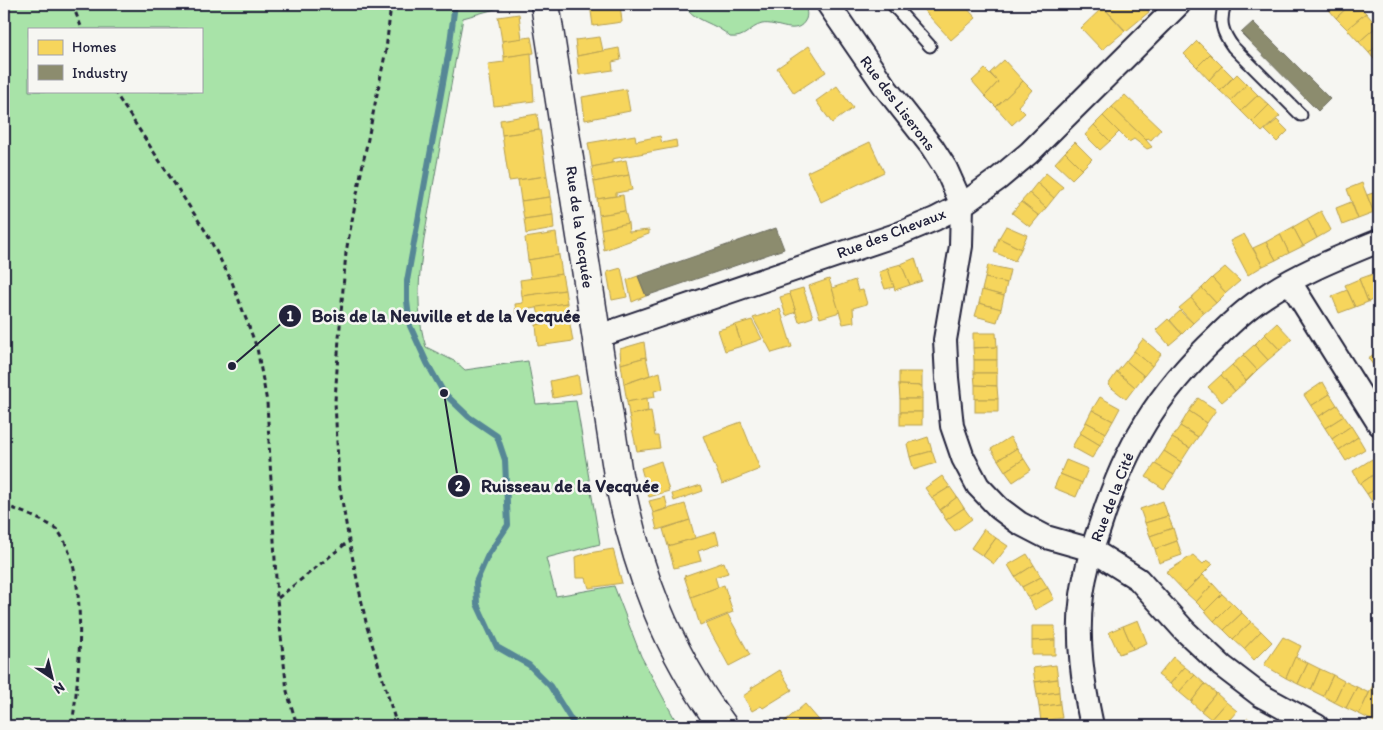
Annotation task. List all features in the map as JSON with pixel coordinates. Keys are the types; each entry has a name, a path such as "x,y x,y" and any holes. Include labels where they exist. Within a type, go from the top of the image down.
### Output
{"main road":[{"name":"Rue de la Vecquée","path":"545,4 596,337 627,522 642,572 678,657 709,708 723,726"}],"street":[{"name":"Rue des Liserons","path":"828,4 885,86 932,147 946,169 962,205"},
{"name":"Rue des Chevaux","path":"596,337 899,234 962,205 998,179 1029,153 1179,4"},
{"path":"962,205 961,246 945,340 946,378 952,426 963,458 978,486 999,508 1019,523 1046,537 1092,550 1138,579 1191,638 1241,682 1283,709 1317,726"},
{"name":"Rue de la Cité","path":"1092,726 1084,686 1080,650 1082,595 1092,550 1111,488 1123,462 1157,404 1184,370 1223,331 1264,297 1310,270 1379,241"},
{"path":"1290,282 1379,424"}],"lane":[{"path":"892,4 930,46"},
{"path":"1225,4 1222,12 1222,28 1226,38 1301,115"}],"path":[{"path":"75,4 75,11 82,28"},
{"path":"391,4 386,50 346,252 338,338 335,401 339,483 349,541 367,627 397,726"},
{"path":"115,92 206,232 232,282 257,348 267,402 277,599 287,691 297,726"},
{"path":"4,504 58,530 69,552 80,620 78,683 72,726"},
{"path":"277,599 349,541"}],"green space":[{"path":"4,4 513,4 463,18 423,246 419,288 421,328 426,347 456,362 465,370 528,361 536,404 576,401 600,544 546,558 556,596 614,586 641,656 678,725 4,726"},
{"path":"684,4 803,4 807,15 802,25 797,27 786,28 762,24 744,35 730,37 718,28 693,15"}],"building: Homes":[{"path":"590,4 620,4 622,22 593,26"},
{"path":"918,4 963,4 976,18 951,40"},
{"path":"1106,4 1142,4 1149,12 1126,31 1103,7"},
{"path":"1142,4 1155,4 1148,10"},
{"path":"1329,4 1351,4 1336,18 1326,6"},
{"path":"1351,4 1357,4 1366,13 1347,29 1336,18"},
{"path":"1103,7 1125,31 1102,50 1081,28"},
{"path":"1366,13 1377,26 1359,42 1347,29"},
{"path":"519,14 522,39 502,41 498,17"},
{"path":"1377,26 1379,28 1379,43 1369,53 1359,42"},
{"path":"531,37 534,53 504,57 502,41"},
{"path":"600,37 603,51 577,56 575,40"},
{"path":"1197,41 1210,54 1197,67 1184,54"},
{"path":"1379,43 1379,63 1378,64 1369,53"},
{"path":"809,46 826,72 794,93 777,68"},
{"path":"619,48 621,60 612,62 613,70 579,75 577,56"},
{"path":"531,53 534,101 494,106 488,64 504,62 504,57"},
{"path":"1210,54 1222,66 1209,80 1197,67"},
{"path":"1004,60 1023,81 996,107 985,96 998,82 990,73"},
{"path":"1222,66 1233,77 1220,91 1209,80"},
{"path":"985,69 998,82 985,96 972,81"},
{"path":"1237,74 1247,84 1231,101 1220,91"},
{"path":"1023,81 1032,90 1018,106 1025,113 1012,125 996,107"},
{"path":"1247,84 1258,95 1241,111 1231,101"},
{"path":"837,86 853,108 832,123 816,101"},
{"path":"626,89 630,111 585,120 582,97"},
{"path":"1125,95 1161,129 1151,140 1148,138 1146,140 1112,107"},
{"path":"1258,95 1269,105 1252,122 1241,111"},
{"path":"1269,105 1280,116 1262,132 1252,122"},
{"path":"1112,107 1152,147 1147,149 1134,139 1129,142 1103,116"},
{"path":"537,114 539,130 502,135 500,120"},
{"path":"1103,116 1119,132 1110,141 1094,125"},
{"path":"1277,120 1288,131 1277,142 1265,130"},
{"path":"1094,125 1110,141 1100,150 1085,135"},
{"path":"540,130 547,176 509,181 502,135"},
{"path":"635,135 636,141 660,136 662,143 676,140 677,147 612,159 612,163 592,167 588,143"},
{"path":"870,142 884,172 821,202 807,172"},
{"path":"1075,142 1092,159 1082,169 1065,152"},
{"path":"1065,152 1082,169 1072,179 1055,163"},
{"path":"626,160 629,175 594,182 592,167"},
{"path":"1046,173 1063,187 1054,198 1037,183"},
{"path":"629,175 632,190 616,193 616,196 597,199 594,182"},
{"path":"547,176 550,197 521,201 518,180"},
{"path":"1037,183 1054,198 1046,208 1029,193"},
{"path":"1362,183 1374,213 1358,219 1347,189"},
{"path":"1379,191 1379,211 1374,213 1367,195"},
{"path":"1029,193 1046,208 1039,216 1021,202"},
{"path":"623,195 625,211 599,215 597,199"},
{"path":"550,197 553,215 524,219 521,201"},
{"path":"1021,202 1039,216 1030,227 1012,213"},
{"path":"1351,202 1358,219 1342,225 1336,208"},
{"path":"625,211 628,223 601,229 599,215"},
{"path":"1321,211 1331,230 1317,238 1307,219"},
{"path":"553,215 554,229 526,234 524,219"},
{"path":"1307,219 1317,238 1303,246 1293,227"},
{"path":"628,223 629,232 649,230 649,234 604,250 601,229"},
{"path":"1006,226 1027,235 1021,249 999,238"},
{"path":"1293,227 1303,246 1289,253 1280,234"},
{"path":"556,233 559,255 528,260 525,238"},
{"path":"1244,234 1263,266 1248,275 1230,241"},
{"path":"1280,234 1289,253 1276,260 1266,242"},
{"path":"999,238 1021,249 1015,261 994,252"},
{"path":"1266,242 1276,260 1263,266 1253,248"},
{"path":"559,255 562,274 531,279 528,260"},
{"path":"915,258 922,281 910,285 901,264"},
{"path":"901,264 910,285 895,290 887,268"},
{"path":"988,265 1010,270 1007,283 985,278"},
{"path":"1225,267 1240,281 1226,293 1212,278"},
{"path":"621,268 627,297 612,300 607,272"},
{"path":"888,269 894,287 885,289 879,272"},
{"path":"1379,271 1379,289 1373,274"},
{"path":"562,274 565,290 522,296 520,280"},
{"path":"1373,274 1379,289 1379,297 1368,302 1359,279"},
{"path":"638,276 646,296 632,302 627,280"},
{"path":"985,278 1007,283 1004,296 982,290"},
{"path":"1212,278 1226,293 1216,303 1202,288"},
{"path":"829,279 840,312 820,318 809,286"},
{"path":"1359,279 1368,302 1355,307 1345,285"},
{"path":"855,280 858,291 863,290 867,304 853,308 854,322 843,324 832,288"},
{"path":"803,288 813,317 799,322 789,292"},
{"path":"1202,288 1216,303 1204,313 1191,298"},
{"path":"565,290 567,303 516,313 515,304 523,303 522,296"},
{"path":"982,290 1004,296 1001,309 979,303"},
{"path":"1347,290 1355,307 1339,313 1332,296"},
{"path":"790,294 796,312 786,316 780,297"},
{"path":"1191,298 1204,313 1193,323 1179,308"},
{"path":"567,303 569,319 536,325 535,322 540,321 537,307"},
{"path":"979,303 1001,309 997,322 975,316"},
{"path":"780,309 792,347 772,353 753,318"},
{"path":"1180,311 1193,323 1182,334 1170,320"},
{"path":"569,319 573,341 538,346 536,325"},
{"path":"1168,319 1182,334 1169,345 1156,330"},
{"path":"752,320 762,339 742,346 735,325"},
{"path":"1277,323 1292,339 1280,350 1265,334"},
{"path":"735,325 742,346 725,351 718,330"},
{"path":"973,333 996,333 997,347 973,348"},
{"path":"1265,334 1280,350 1268,360 1254,345"},
{"path":"1143,339 1161,354 1152,366 1134,351"},
{"path":"644,342 646,357 621,364 620,349"},
{"path":"1254,345 1268,360 1257,370 1243,355"},
{"path":"997,347 997,360 974,360 973,348"},
{"path":"1134,351 1152,366 1144,376 1126,361"},
{"path":"1379,351 1379,367 1376,369 1368,358"},
{"path":"1243,355 1257,370 1246,381 1232,365"},
{"path":"646,357 650,375 624,384 621,364"},
{"path":"974,360 997,360 997,373 974,373"},
{"path":"1126,361 1144,376 1135,387 1117,372"},
{"path":"1232,365 1246,381 1235,391 1221,375"},
{"path":"660,372 663,389 654,391 655,397 627,402 624,384"},
{"path":"899,372 922,372 922,386 899,385"},
{"path":"1117,372 1135,387 1126,399 1108,385"},
{"path":"974,373 997,373 997,386 975,385"},
{"path":"578,375 581,393 553,398 550,381"},
{"path":"1221,375 1235,391 1222,402 1208,387"},
{"path":"1323,382 1330,394 1311,406 1304,395"},
{"path":"899,385 922,386 922,399 900,399"},
{"path":"975,385 997,386 998,399 975,399"},
{"path":"1330,394 1337,405 1318,417 1311,406"},
{"path":"1100,397 1120,408 1113,421 1092,410"},
{"path":"647,398 648,411 629,415 627,402"},
{"path":"1198,398 1216,410 1207,423 1189,411"},
{"path":"900,399 922,399 922,412 900,412"},
{"path":"975,399 998,399 998,412 975,412"},
{"path":"1337,405 1344,416 1325,428 1318,417"},
{"path":"1092,410 1113,421 1106,433 1086,422"},
{"path":"651,411 655,436 658,436 660,448 637,451 629,415"},
{"path":"1189,411 1207,423 1198,437 1180,426"},
{"path":"900,412 922,412 922,425 900,425"},
{"path":"1344,416 1351,426 1332,439 1325,428"},
{"path":"741,422 760,469 722,484 703,436"},
{"path":"1086,422 1106,433 1100,445 1080,433"},
{"path":"1180,426 1198,437 1190,448 1172,438"},
{"path":"1351,426 1358,437 1339,450 1332,439"},
{"path":"1080,433 1100,445 1092,458 1072,447"},
{"path":"928,437 932,451 910,457 907,444"},
{"path":"1010,437 1017,448 998,460 991,449"},
{"path":"1358,437 1365,449 1346,461 1339,450"},
{"path":"1172,438 1190,448 1181,462 1164,451"},
{"path":"1017,448 1024,459 1005,471 998,460"},
{"path":"932,451 936,463 914,470 910,457"},
{"path":"1164,451 1181,462 1174,475 1155,464"},
{"path":"1024,459 1031,470 1013,482 1005,471"},
{"path":"1372,459 1379,471 1360,484 1353,471"},
{"path":"1066,460 1088,469 1082,483 1060,474"},
{"path":"661,461 669,491 649,497 641,468"},
{"path":"1155,464 1174,475 1164,489 1146,477"},
{"path":"1379,471 1379,487 1367,494 1360,484"},
{"path":"1060,474 1082,483 1076,497 1054,488"},
{"path":"942,476 950,487 932,498 925,488"},
{"path":"701,485 703,491 674,501 672,494"},
{"path":"950,487 957,497 940,510 932,498"},
{"path":"1379,487 1379,502 1374,505 1367,494"},
{"path":"665,497 668,508 653,513 649,501"},
{"path":"957,497 964,508 946,520 940,510"},
{"path":"1163,501 1168,516 1145,523 1140,509"},
{"path":"685,504 690,520 657,530 653,513"},
{"path":"964,508 972,519 955,531 946,520"},
{"path":"1168,516 1173,528 1150,536 1145,523"},
{"path":"690,520 695,538 668,546 663,529"},
{"path":"1173,528 1177,541 1155,549 1150,536"},
{"path":"984,529 996,538 983,556 971,548"},
{"path":"716,532 719,544 698,551 701,561 674,568 668,546"},
{"path":"996,538 1008,546 994,564 983,556"},
{"path":"1177,541 1182,555 1159,563 1155,549"},
{"path":"613,549 622,583 589,588 586,578 576,578 575,557"},
{"path":"1027,554 1034,565 1015,577 1008,565"},
{"path":"1193,555 1203,564 1207,560 1213,564 1185,592 1166,572"},
{"path":"724,562 728,573 715,577 718,587 691,597 684,576"},
{"path":"1034,565 1041,577 1022,587 1015,577"},
{"path":"1203,575 1213,584 1196,602 1185,592"},
{"path":"1041,577 1048,588 1028,598 1022,587"},
{"path":"1213,584 1222,594 1205,611 1196,602"},
{"path":"724,585 733,612 700,625 691,597"},
{"path":"1048,588 1054,599 1035,610 1028,598"},
{"path":"1222,594 1232,603 1214,621 1205,611"},
{"path":"1232,603 1242,613 1224,630 1214,621"},
{"path":"1242,613 1251,622 1233,639 1224,630"},
{"path":"728,615 750,655 729,666 706,624"},
{"path":"1138,620 1147,643 1133,649 1123,626"},
{"path":"1251,622 1261,631 1244,649 1233,639"},
{"path":"1032,626 1055,626 1055,640 1032,641"},
{"path":"1123,626 1133,649 1119,654 1109,632"},
{"path":"1261,631 1272,642 1254,660 1244,649"},
{"path":"1283,637 1301,646 1286,678 1264,665"},
{"path":"1055,640 1055,655 1032,655 1032,641"},
{"path":"1173,657 1185,667 1170,684 1158,675"},
{"path":"1295,657 1308,663 1298,684 1286,678"},
{"path":"1308,663 1320,669 1311,690 1298,684"},
{"path":"1056,665 1058,679 1035,682 1033,668"},
{"path":"1185,667 1195,675 1179,692 1170,684"},
{"path":"1320,669 1333,675 1323,696 1311,690"},
{"path":"780,670 792,690 763,708 761,706 752,711 743,696 752,690 751,688"},
{"path":"1195,675 1205,684 1191,702 1179,692"},
{"path":"1333,675 1344,681 1334,702 1323,696"},
{"path":"1377,677 1379,679 1379,724 1359,714"},
{"path":"1058,679 1059,692 1037,695 1035,682"},
{"path":"1344,681 1357,687 1346,708 1334,702"},
{"path":"1205,684 1216,693 1201,711 1191,702"},
{"path":"1357,687 1369,693 1359,714 1346,708"},
{"path":"1059,692 1060,704 1039,707 1037,695"},
{"path":"1216,693 1226,702 1211,719 1201,711"},
{"path":"1226,702 1237,711 1224,726 1219,726 1211,719"},
{"path":"805,704 824,726 787,726 784,722"},
{"path":"1060,704 1062,718 1041,721 1039,707"},
{"path":"1247,718 1259,725 1259,726 1242,726"}],"building: Industry":[{"path":"1253,22 1330,99 1318,111 1241,33"},
{"path":"776,228 784,249 646,296 638,276"}],"waterway":[{"path":"455,4 449,50 407,281 410,326 427,363 444,393 469,417 497,436 505,460 508,525 488,555 476,582 477,604 497,647 529,665 550,686 575,726"}],"place":[{"name":"Bois de la Neuville et de la Vecquée","path":"232,366"},
{"name":"Ruisseau de la Vecquée","path":"444,393"}]}
